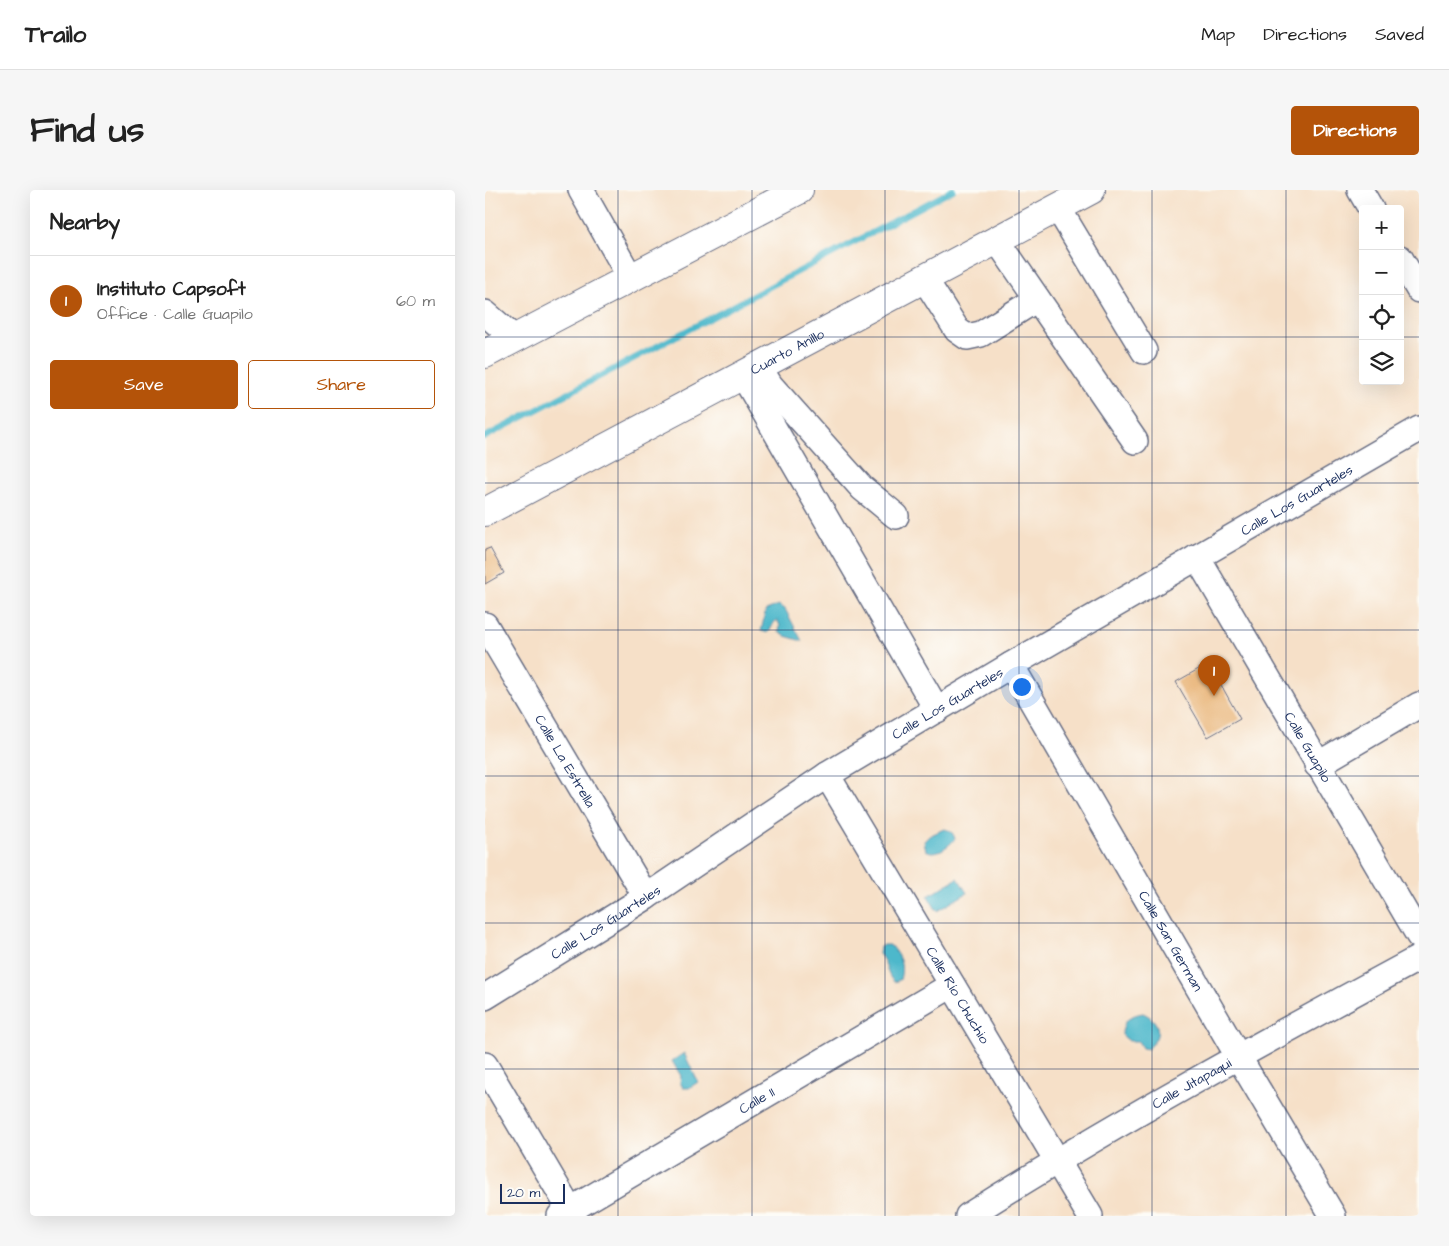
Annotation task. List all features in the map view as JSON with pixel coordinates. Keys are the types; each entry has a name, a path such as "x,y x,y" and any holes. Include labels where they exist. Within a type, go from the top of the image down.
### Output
{"highway":[{"path":"485,354 799,190"},
{"name":"Cuarto Anillo","path":"485,512 1091,190"}],"street":[{"path":"581,190 630,277"},
{"path":"1360,190 1369,205"},
{"path":"1058,208 1144,351"},
{"path":"997,240 1135,441"},
{"path":"1404,265 1419,290"},
{"path":"924,278 957,330 967,338 981,334 1037,299"},
{"path":"485,313 515,339"},
{"path":"750,370 770,385 861,488 896,516"},
{"path":"750,370 937,710"},
{"name":"Calle Los Guarteles","path":"485,997 647,897 827,775 1011,665 1419,429"},
{"name":"Calle Guapilo","path":"1197,557 1317,765 1419,936"},
{"name":"Calle La Estrella","path":"485,625 647,897"},
{"name":"Calle San German","path":"1011,665 1333,1216"},
{"path":"1317,765 1419,705"},
{"name":"Calle Río Chuchio","path":"827,775 1090,1216"},
{"name":"Calle Jitapaqui","path":"969,1216 1057,1160 1238,1056 1419,958"},
{"name":"Calle 11","path":"568,1214 952,985"},
{"path":"485,1065 568,1214"}],"water":[{"path":"779,605 785,609 802,641 785,636 779,632 780,626 778,621 775,621 768,633 761,631 766,610"},
{"path":"944,829 951,832 955,839 945,848 938,851 930,852 926,850 924,841 929,836"},
{"path":"958,878 967,893 937,911 928,896"},
{"path":"890,945 899,957 902,969 900,980 894,982 889,976 884,961 879,954 880,947"},
{"path":"1143,1013 1153,1020 1157,1029 1156,1039 1148,1049 1142,1048 1138,1041 1129,1041 1122,1035 1125,1022 1134,1015"},
{"path":"684,1053 698,1082 689,1088 683,1088 680,1082 681,1076 672,1061"}],"building":[{"path":"490,548 504,573 485,584 485,550"},
{"path":"1209,663 1240,719 1208,737 1176,682"}],"waterway":[{"path":"485,437 953,190"}],"place":[{"name":"Instituto Capsoft","path":"1214,696"}]}
